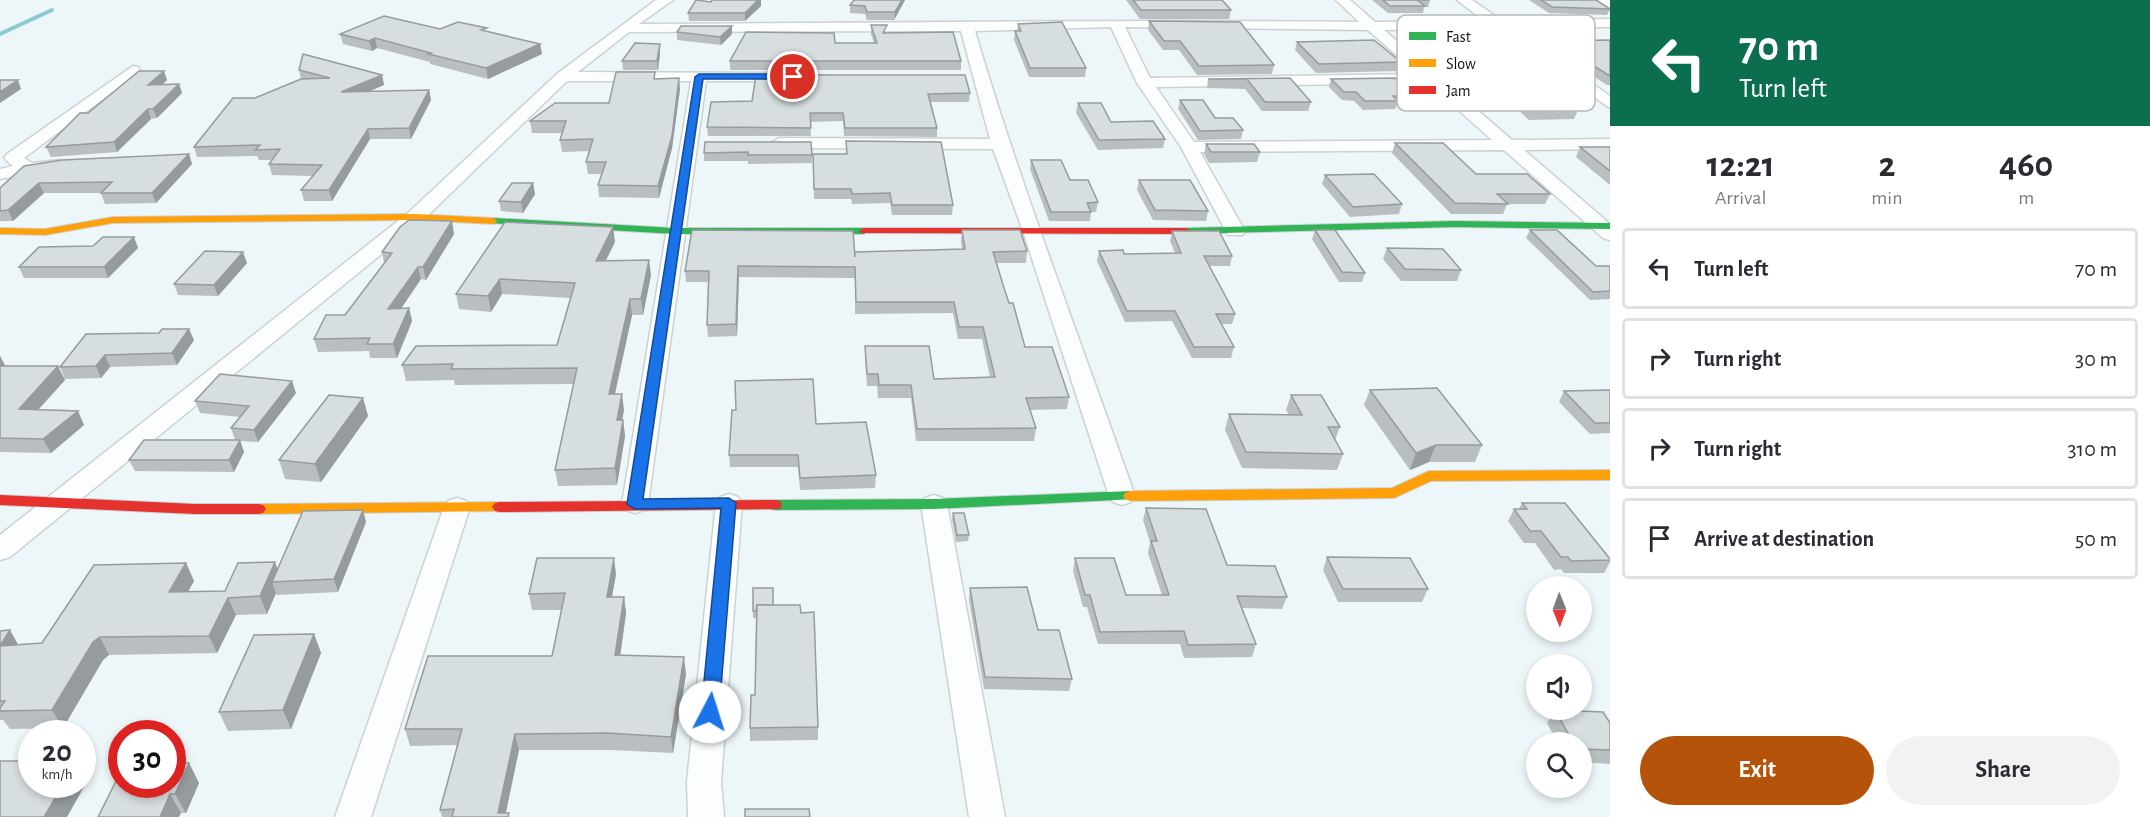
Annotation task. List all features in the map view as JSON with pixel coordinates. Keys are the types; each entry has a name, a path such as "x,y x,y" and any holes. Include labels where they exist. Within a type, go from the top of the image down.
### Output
{"street":[{"path":"0,550 415,217 563,76 655,5 667,0"},
{"path":"1342,0 1397,49"},
{"path":"1463,0 1483,15"},
{"path":"1601,0 1610,6"},
{"path":"626,27 967,27 1116,23 1397,26"},
{"path":"1116,23 1145,83 1189,147 1235,231"},
{"path":"1595,23 1610,23"},
{"path":"967,27 976,77 1033,231 1122,496"},
{"path":"26,167 13,158 134,70"},
{"path":"563,76 805,77"},
{"path":"635,504 675,231 695,143 699,77"},
{"path":"1145,83 1397,79"},
{"path":"1595,93 1610,103"},
{"path":"1468,111 1607,229"},
{"path":"761,143 1000,144"},
{"path":"1189,147 1610,144"},
{"path":"0,174 26,167 75,161"},
{"path":"0,231 45,232 113,220 415,217 675,231 1235,231 1454,224 1607,229"},
{"path":"0,500 195,509 729,503 934,504 1122,496 1394,493 1429,476 1610,475"},
{"path":"706,817 704,782 729,503"},
{"path":"934,504 987,817"},
{"path":"353,817 457,507"}],"building":[{"path":"696,0 711,2 712,0 758,0 745,13 688,13"},
{"path":"854,0 902,0 895,12 867,12 865,6 850,5"},
{"path":"1133,0 1222,0 1231,10 1141,10"},
{"path":"1383,0 1417,0 1425,6 1390,6"},
{"path":"1541,0 1596,0 1610,9 1552,7"},
{"path":"384,16 440,29 458,22 540,44 486,68 375,38 369,41 340,34"},
{"path":"1149,21 1240,22 1274,65 1199,66 1180,41 1164,41"},
{"path":"1062,22 1086,68 1030,68 1015,31 1021,31 1018,24"},
{"path":"871,25 887,25 883,33 953,32 961,61 730,61 746,32 834,33 835,43 877,43"},
{"path":"681,26 732,26 720,37 677,32"},
{"path":"1374,40 1397,59 1397,62 1319,64 1297,42"},
{"path":"1595,40 1610,40 1610,76 1595,67"},
{"path":"635,43 660,44 657,61 622,61"},
{"path":"303,54 382,75 341,92 429,90 409,128 368,129 329,190 301,190 322,165 269,164 280,149 255,150 260,145 194,147 233,98 255,98 301,79 330,78 299,70"},
{"path":"139,71 164,71 148,85 179,84 153,109 148,109 114,142 46,147 80,113 88,113"},
{"path":"616,72 655,72 654,79 679,78 672,136 658,186 598,185 606,162 586,162 593,139 560,140 566,121 530,121 555,103 609,103"},
{"path":"756,75 965,75 970,93 928,94 937,128 845,128 843,113 810,113 811,128 707,127 711,102 752,101"},
{"path":"1290,78 1311,102 1265,102 1247,79 1208,79"},
{"path":"1395,78 1397,96 1393,96 1397,101 1365,101 1356,92 1344,92 1331,79"},
{"path":"0,80 18,80 0,92"},
{"path":"1180,100 1203,100 1215,118 1233,118 1243,130 1200,131"},
{"path":"1078,103 1101,103 1111,122 1153,121 1165,139 1099,140"},
{"path":"846,141 941,142 953,205 892,205 890,193 852,194 851,189 814,189 813,154 847,154"},
{"path":"705,142 811,142 812,155 748,155 748,152 704,153"},
{"path":"1395,143 1443,143 1476,174 1527,174 1550,194 1497,194 1508,204 1455,203"},
{"path":"1206,144 1254,144 1260,152 1211,152"},
{"path":"1580,147 1610,147 1610,171"},
{"path":"189,154 152,193 101,193 112,182 39,183 8,210 0,211 0,188 24,166 62,160"},
{"path":"1031,160 1061,160 1070,180 1088,180 1098,202 1087,203 1091,212 1051,212"},
{"path":"1374,174 1402,204 1353,207 1325,175"},
{"path":"1139,180 1190,180 1208,211 1155,210"},
{"path":"512,183 533,183 521,202 499,201"},
{"path":"409,220 452,221 423,267 418,267 388,309 409,308 393,344 367,344 370,338 314,339 326,315 345,315 392,253 382,252 400,227"},
{"path":"505,222 613,227 596,261 649,260 641,299 630,299 609,394 622,394 617,420 623,420 615,468 555,470 577,368 451,369 453,364 402,365 416,346 557,345 575,283 500,279 488,296 456,294"},
{"path":"692,230 853,231 855,257 855,252 965,249 962,230 1020,230 1027,251 993,252 1009,303 1013,303 1025,347 1052,347 1069,397 1026,398 1036,428 917,429 911,385 879,385 878,374 867,374 865,346 929,346 934,379 995,377 983,327 959,327 954,302 856,302 855,267 738,266 736,324 707,325 709,271 685,271"},
{"path":"1315,230 1335,230 1365,273 1342,272"},
{"path":"1530,230 1557,230 1596,266 1610,266 1610,291 1593,292"},
{"path":"1172,231 1219,231 1232,256 1204,256 1235,314 1216,314 1234,347 1194,347 1175,311 1127,311 1099,251 1123,250 1124,254 1181,253"},
{"path":"103,237 134,237 104,267 19,267 39,247 93,246"},
{"path":"1387,248 1443,249 1461,270 1405,269"},
{"path":"205,251 243,252 214,285 174,284"},
{"path":"162,329 189,329 172,353 105,355 96,366 60,367 86,334 159,333"},
{"path":"0,366 58,366 19,409 78,411 43,439 0,438"},
{"path":"220,374 292,381 254,430 231,428 249,406 195,401"},
{"path":"813,379 816,424 866,422 876,475 800,478 798,455 729,455 732,410 736,410 735,381"},
{"path":"1437,388 1482,445 1436,445 1416,453 1370,390"},
{"path":"1610,390 1610,423 1595,423 1564,391"},
{"path":"329,395 363,398 315,464 279,460"},
{"path":"1291,395 1321,395 1340,427 1328,427 1343,454 1246,452 1229,414 1302,415"},
{"path":"144,440 240,440 229,460 129,460"},
{"path":"1522,503 1565,503 1610,560 1571,561 1568,557 1561,557 1541,531 1530,531 1514,509 1527,509"},
{"path":"1146,508 1206,509 1227,565 1275,566 1287,597 1237,596 1256,644 1188,645 1184,631 1100,632 1090,595 1085,595 1075,558 1114,558 1126,595 1169,595 1151,541 1157,541"},
{"path":"363,510 334,579 272,582 303,511"},
{"path":"953,513 964,513 969,535 957,535"},
{"path":"1327,557 1410,558 1428,589 1343,589"},
{"path":"537,558 614,558 607,597 624,597 615,655 684,657 671,737 607,733 515,734 498,813 509,813 508,817 452,817 454,809 440,810 462,729 405,729 428,656 552,656 565,593 529,594"},
{"path":"275,562 260,596 228,598 209,636 100,637 93,642 52,710 0,711 5,701 0,701 0,646 42,643 94,565 186,563 169,592 225,591 238,563"},
{"path":"1027,587 1038,630 1059,630 1072,679 985,677 970,588"},
{"path":"753,588 773,588 773,605 757,605 756,611 753,611"},
{"path":"757,605 800,605 801,613 814,612 818,727 750,728 751,695 755,695"},
{"path":"10,630 0,646 0,631"},
{"path":"314,634 283,710 219,712 254,635"},
{"path":"1592,712 1603,712 1610,723 1610,750 1592,749 1592,732 1567,732 1561,720 1592,720"},
{"path":"0,761 18,761 18,798 55,798 44,817 0,817"},
{"path":"108,797 168,798 160,817 98,817"},
{"path":"745,809 809,809 810,817 745,817"}],"waterway":[{"path":"0,34 52,10"}],"traffic: fast":[{"path":"493,221 675,231 864,231"},
{"path":"1186,231 1454,224 1610,226"},
{"path":"775,505 934,504 1130,496"}],"traffic: slow":[{"path":"0,231 45,232 113,220 415,217 493,221"},
{"path":"1130,496 1394,493 1429,476 1610,475"},
{"path":"258,509 500,507"}],"traffic: jam":[{"path":"864,231 1186,231"},
{"path":"0,500 195,509 258,509"},
{"path":"500,507 775,505"}],"route":[{"path":"710,712 729,503 635,504 699,77 793,77"}]}
